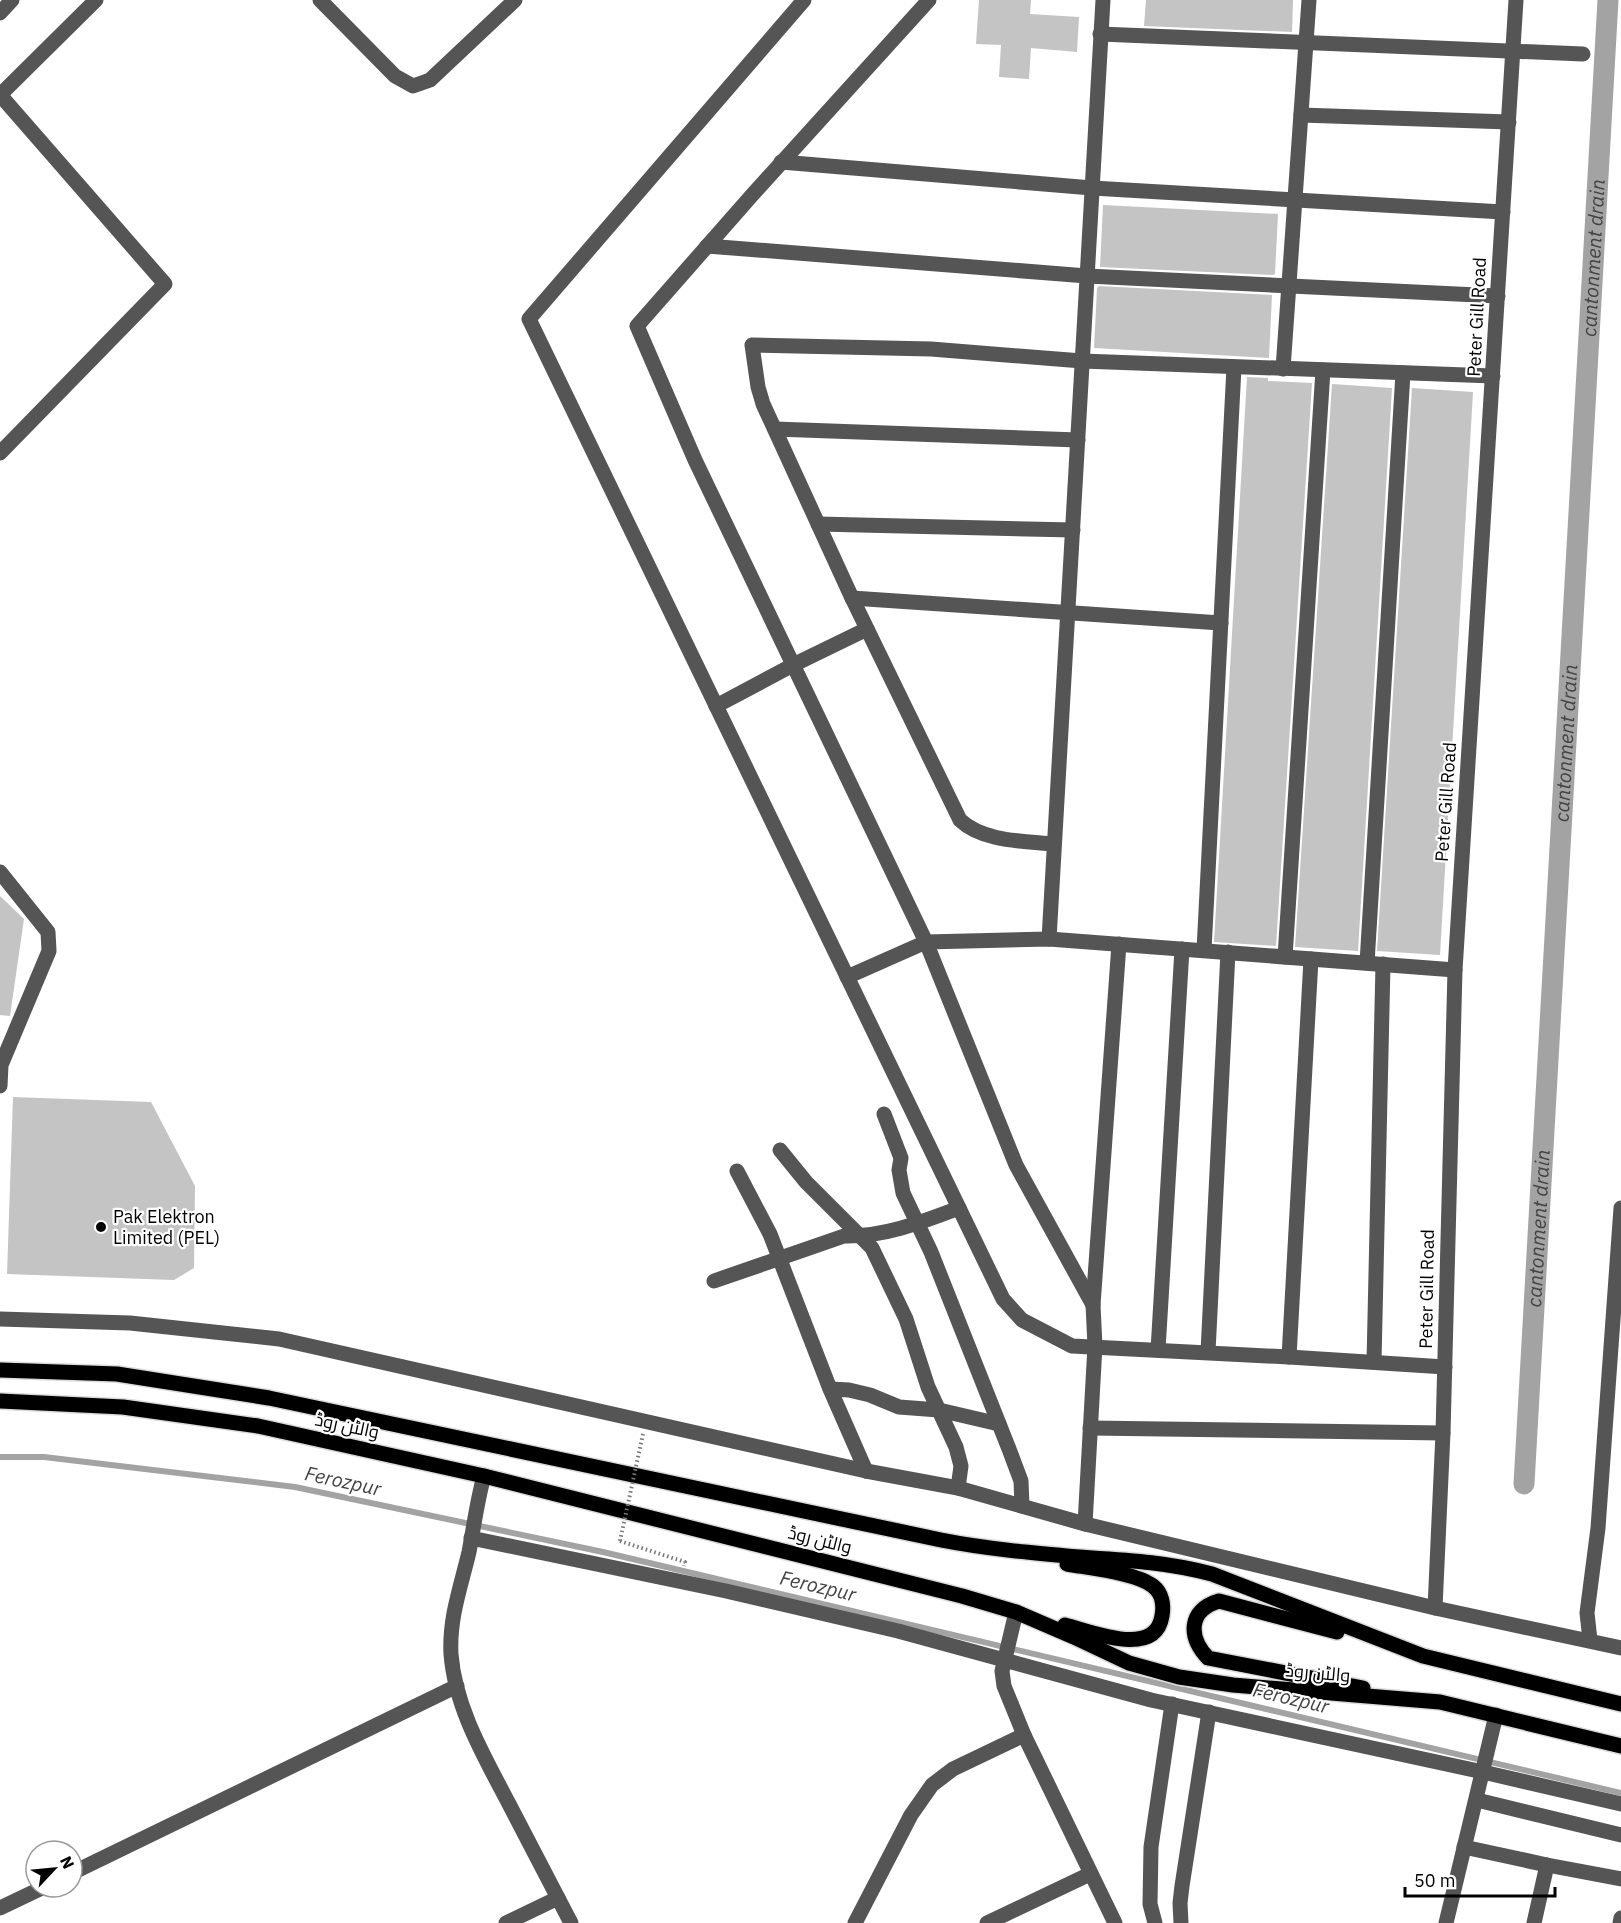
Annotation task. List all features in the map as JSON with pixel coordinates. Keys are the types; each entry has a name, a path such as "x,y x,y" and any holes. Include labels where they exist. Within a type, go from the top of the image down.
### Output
{"main road":[{"name":"والٹن روڈ","path":"0,1370 117,1374 269,1398 941,1540 1003,1551 1138,1560 1188,1567 1212,1574 1415,1653 1621,1704"},
{"name":"والٹن روڈ","path":"0,1401 123,1407 258,1426 484,1476 962,1596 1016,1612 1129,1663 1179,1677 1233,1685 1440,1702 1621,1746"},
{"path":"1003,1551 1140,1579 1154,1587 1161,1597 1164,1608 1162,1620 1154,1632 1136,1641 1016,1612"},
{"path":"1415,1653 1219,1601 1202,1609 1194,1629 1199,1648 1208,1658 1440,1702"}],"street":[{"path":"0,13 12,0"},
{"path":"0,453 165,284 0,96 96,0"},
{"path":"320,0 395,76 413,86 430,80 515,0"},
{"path":"804,0 529,319 1003,1299 1022,1320 1072,1346 1289,1356 1445,1367"},
{"path":"928,0 637,326 695,460 926,942 1016,1165 1093,1305"},
{"path":"1049,939 1103,0"},
{"path":"1283,369 1309,0"},
{"name":"Peter Gill Road","path":"1436,1608 1445,1367 1455,970 1516,0"},
{"path":"1100,34 1583,54"},
{"path":"1301,115 1509,122"},
{"path":"781,162 1092,188 1503,212"},
{"path":"707,246 1087,276 1498,296"},
{"path":"1054,844 989,835 965,825 960,820 852,597 775,429 758,387 752,345 931,349 1082,361 1493,376"},
{"path":"1204,951 1234,367"},
{"path":"1285,957 1323,370"},
{"path":"1367,963 1403,373"},
{"path":"775,429 1078,440"},
{"path":"818,524 1073,530"},
{"path":"852,597 1221,622"},
{"path":"716,706 793,664 867,628"},
{"path":"0,872 48,932 49,951 1,1065 0,1086"},
{"path":"847,977 926,942 1049,939 1455,970"},
{"path":"1085,1524 1095,1346 1093,1305 1119,944"},
{"path":"1158,1350 1182,949"},
{"path":"1208,1352 1228,952"},
{"path":"1289,1356 1311,959"},
{"path":"1374,1362 1383,964"},
{"path":"884,1114 901,1158 899,1170 903,1193 918,1223 1021,1481 1023,1506"},
{"path":"780,1150 806,1182 872,1248 906,1319 928,1387 956,1447 961,1466 958,1488"},
{"path":"737,1171 770,1234 830,1389 866,1471"},
{"path":"714,1281 844,1236 861,1237 918,1223 959,1208"},
{"path":"1590,1641 1587,1613 1598,1528 1621,1208"},
{"path":"0,1319 130,1323 279,1339 866,1471 958,1488 1085,1524 1436,1608 1621,1648"},
{"path":"830,1389 849,1390 870,1395 899,1407 939,1410 999,1424"},
{"path":"1090,1428 1443,1433"},
{"path":"484,1476 455,1604 451,1655 463,1709 486,1760 571,1923"},
{"path":"470,1545 726,1591 898,1631 1151,1700 1621,1804"},
{"path":"1016,1612 1002,1671 1004,1686 1024,1735 1115,1923"},
{"path":"84,1867 458,1686"},
{"path":"1155,1923 1150,1904 1151,1847 1172,1704"},
{"path":"1181,1923 1179,1903 1209,1712"},
{"path":"1446,1923 1496,1715"},
{"path":"855,1923 911,1815 932,1785 953,1769 1024,1735"},
{"path":"1477,1800 1621,1834"},
{"path":"1464,1847 1621,1879"},
{"path":"1534,1923 1547,1865"},
{"path":"987,1923 1090,1874"},
{"path":"0,1908 24,1897"},
{"path":"506,1923 558,1898"},
{"path":"1620,1923 1621,1918"}],"path":[{"path":"643,1434 620,1541 685,1562"}],"building":[{"path":"979,0 1031,0 1030,14 1079,17 1077,52 1031,48 1029,79 999,77 1001,45 976,44"},
{"path":"1146,0 1293,0 1292,32 1144,26"},
{"path":"1103,205 1278,214 1275,274 1100,267"},
{"path":"1099,286 1272,295 1269,358 1094,348 1097,288"},
{"path":"1247,377 1268,378 1268,381 1312,383 1276,946 1214,942"},
{"path":"1332,384 1392,388 1358,951 1295,947"},
{"path":"1412,388 1473,392 1440,955 1377,951"},
{"path":"0,896 24,919 10,1016 0,1015"},
{"name":"Pak Elektron Limited (PEL)","path":"13,1097 151,1102 195,1186 194,1268 174,1280 7,1274"}],"waterway":[{"name":"cantonment drain","path":"1524,1484 1608,0"},
{"name":"Ferozpur","path":"0,1457 44,1457 295,1487 603,1552 1621,1793"}],"place":[{"name":"Pak Elektron Limited (PEL)","path":"101,1227"}]}
